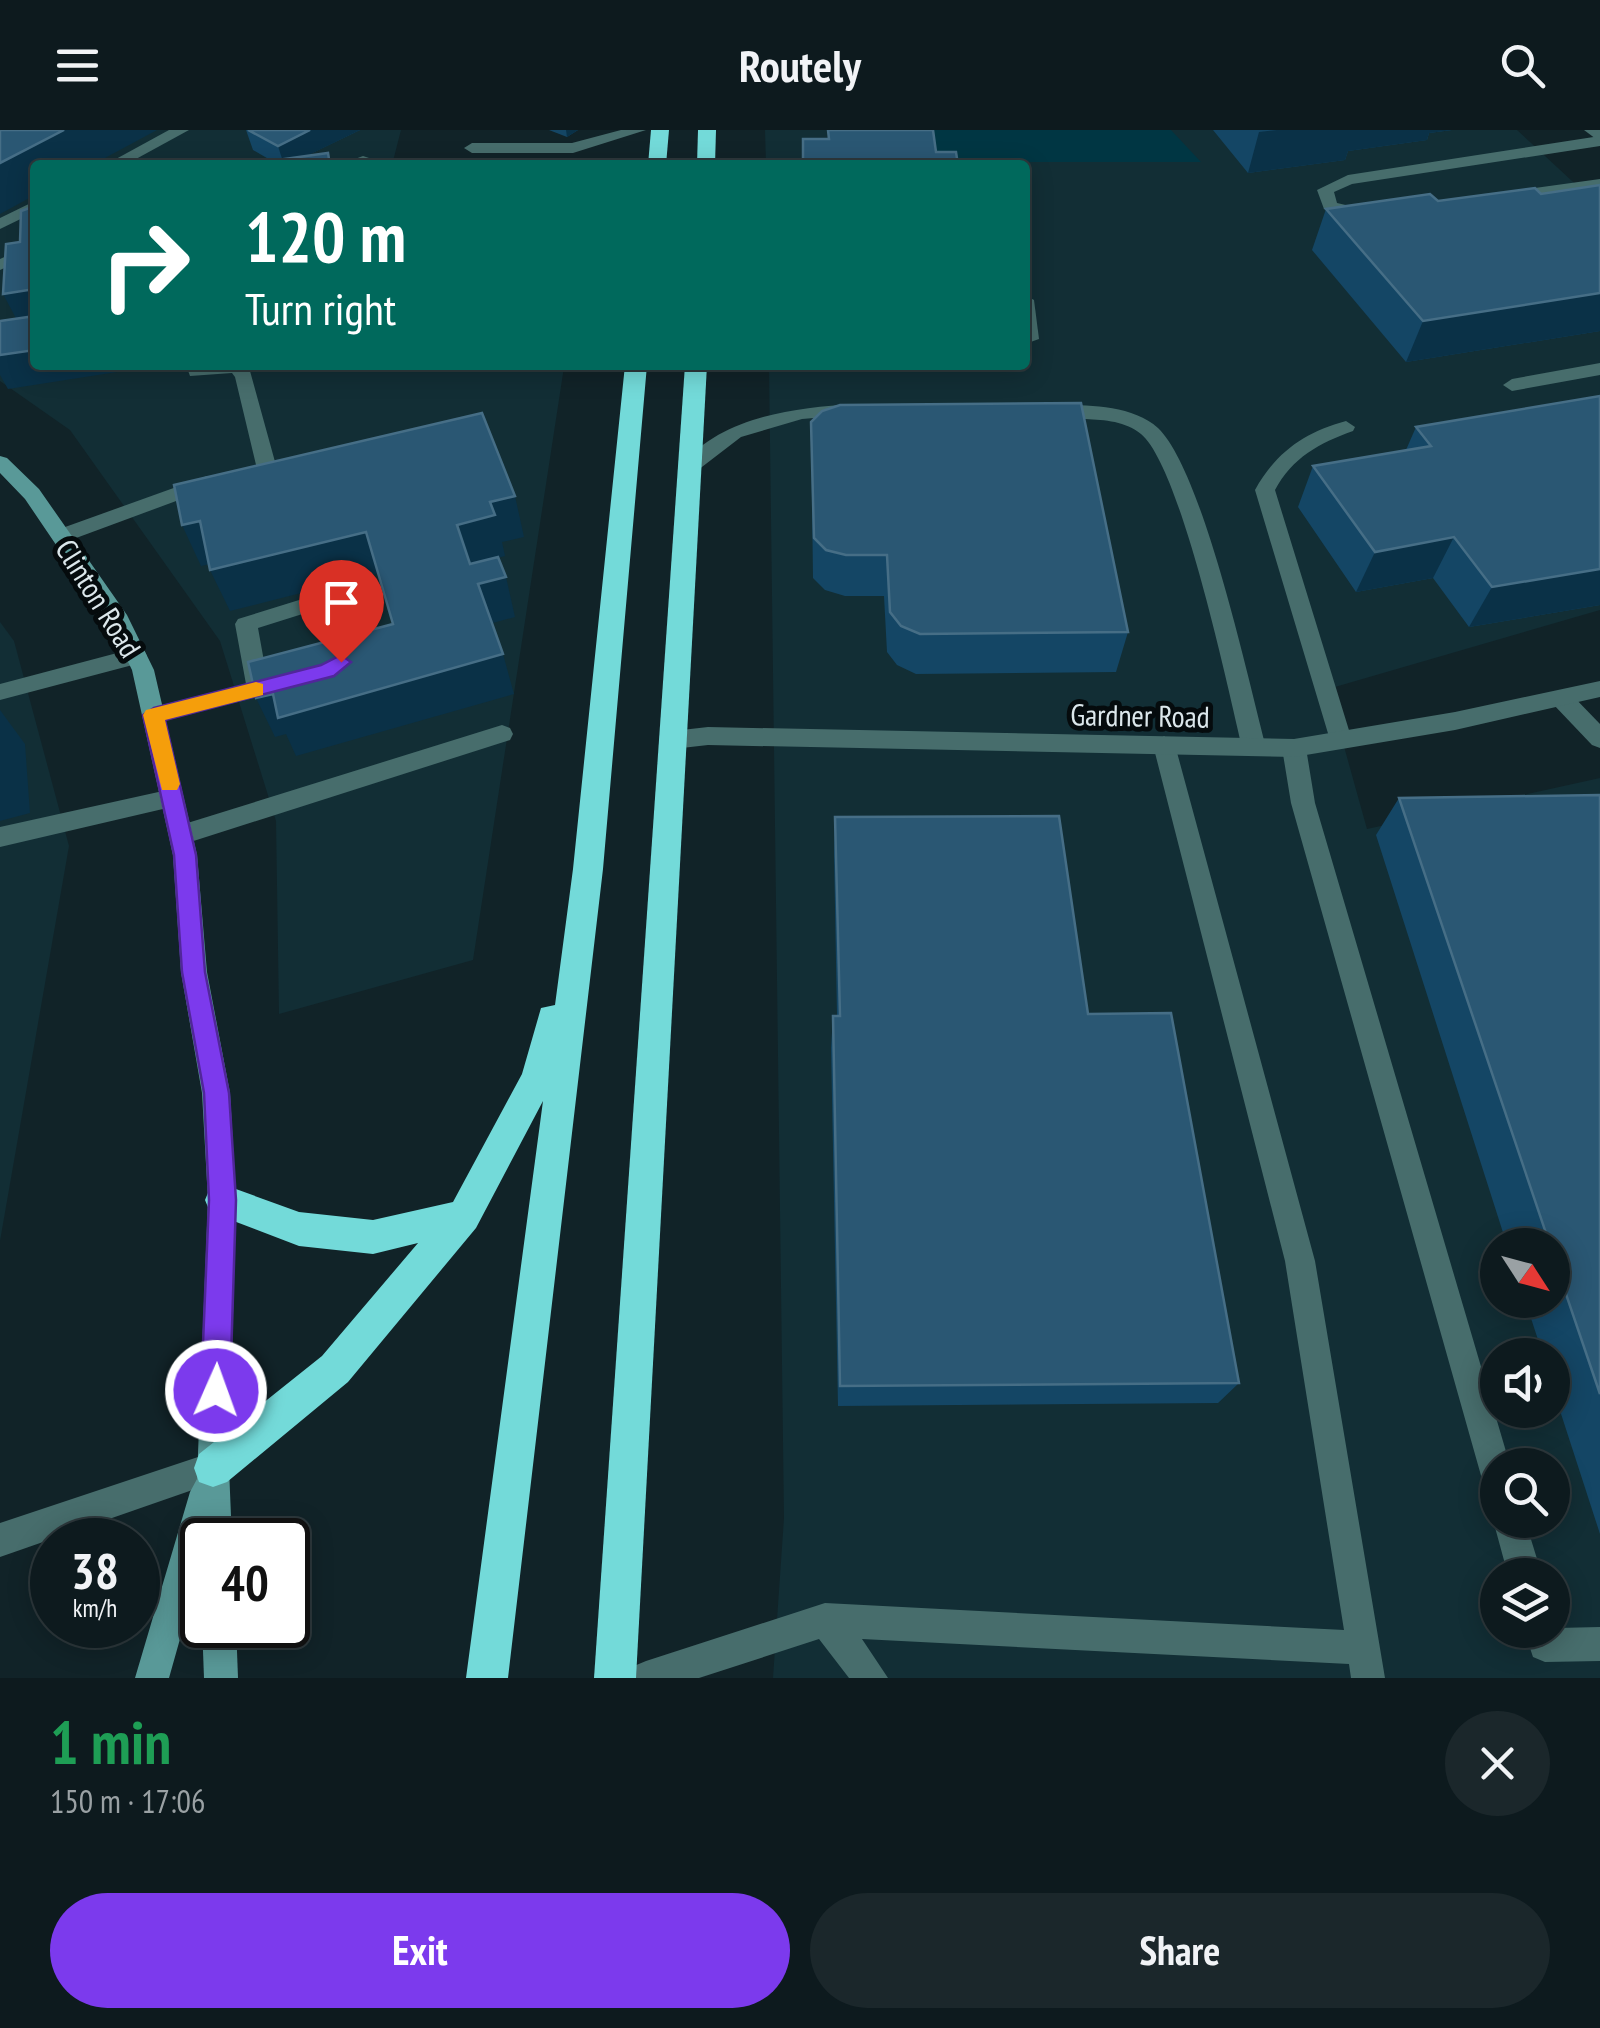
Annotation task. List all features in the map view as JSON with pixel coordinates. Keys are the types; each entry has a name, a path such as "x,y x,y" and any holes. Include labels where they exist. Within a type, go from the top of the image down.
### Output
{"highway":[{"path":"657,160 660,130"},
{"path":"706,160 708,130"},
{"path":"487,1678 588,869 636,370"},
{"path":"615,1678 696,370"},
{"path":"212,1468 335,1369 464,1216 538,1077 588,869"},
{"path":"222,1200 299,1229 373,1237 464,1216"}],"street":[{"path":"123,160 180,130"},
{"path":"472,148 573,148 638,130"},
{"path":"1592,130 1600,139"},
{"path":"1378,213 1341,212 1330,206 1325,190 1348,180 1600,139"},
{"path":"1492,198 1600,184"},
{"path":"0,224 30,209"},
{"path":"0,266 30,251"},
{"path":"1512,385 1600,368"},
{"path":"62,536 192,486 258,471 244,375 239,370"},
{"path":"691,466 734,432 801,412 872,410"},
{"path":"1027,411 1095,412 1130,420 1149,430 1163,444 1188,510 1254,747"},
{"path":"1341,740 1264,490 1291,453 1312,438 1346,427"},
{"name":"Clinton Road","path":"3,468 32,494 119,620 136,656 154,715 181,835 194,972 216,1093 222,1200 212,1468"},
{"path":"154,715 258,689 327,671 341,662 320,602 246,624 258,689"},
{"path":"0,692 136,656"},
{"name":"Gardner Road","path":"673,740 708,736 1294,748 1600,690"},
{"path":"1560,698 1600,739"},
{"path":"181,835 502,734"},
{"path":"646,1678 825,1620 1366,1663 1300,1261 1164,745"},
{"path":"1294,748 1303,803 1489,1448"},
{"path":"0,837 172,798"},
{"path":"0,1540 212,1468"},
{"path":"212,1468 215,1518"},
{"path":"152,1678 212,1468"},
{"path":"825,1620 871,1678"},
{"path":"1570,1644 1600,1644"},
{"path":"220,1648 221,1678"}],"shaded area":[{"path":"0,130 401,130 393,160 30,160 30,370 564,370 473,960 279,1014 276,821 220,641 70,430 0,381"},
{"path":"765,130 1517,130 1600,207 1600,610 1328,689 1367,829 1600,778 1600,1678 773,1678 784,1518 769,370 1030,370 1030,160 766,160"},
{"path":"892,130 1171,130 1201,162 1030,162 947,160"},
{"path":"0,622 14,641 69,846 0,1241"}],"building":[{"path":"0,130 64,130 0,163"},
{"path":"248,130 310,130 278,146"},
{"path":"828,130 933,130 936,152 956,152 957,160 803,160 803,139 829,139"},
{"path":"328,153 329,160 277,160"},
{"path":"1600,185 1600,293 1423,321 1326,209 1430,194 1438,201 1535,188 1541,194"},
{"path":"30,208 30,290 3,294 6,244 20,242 21,211"},
{"path":"30,317 30,351 0,355 0,321"},
{"path":"1600,396 1600,569 1492,587 1454,537 1375,552 1313,466 1431,446 1416,427"},
{"path":"1081,403 1128,632 920,634 901,626 890,612 887,555 846,555 826,550 814,538 811,422 822,411 840,405"},
{"path":"482,413 515,496 490,502 495,515 457,525 470,564 498,557 506,577 478,584 503,654 278,718 273,694 256,698 248,662 393,624 366,532 210,570 200,521 182,525 174,485"},
{"path":"1600,795 1600,1394 1570,1306 1570,1228 1544,1228 1399,798"},
{"path":"1059,816 1088,1014 1171,1013 1239,1383 840,1386 833,1016 840,1016 835,817"}],"slow traffic":[{"path":"169,784 154,715 256,690"}],"route":[{"path":"216,1391 222,1200 216,1093 194,972 185,855 154,715 327,671 341,662"}]}
